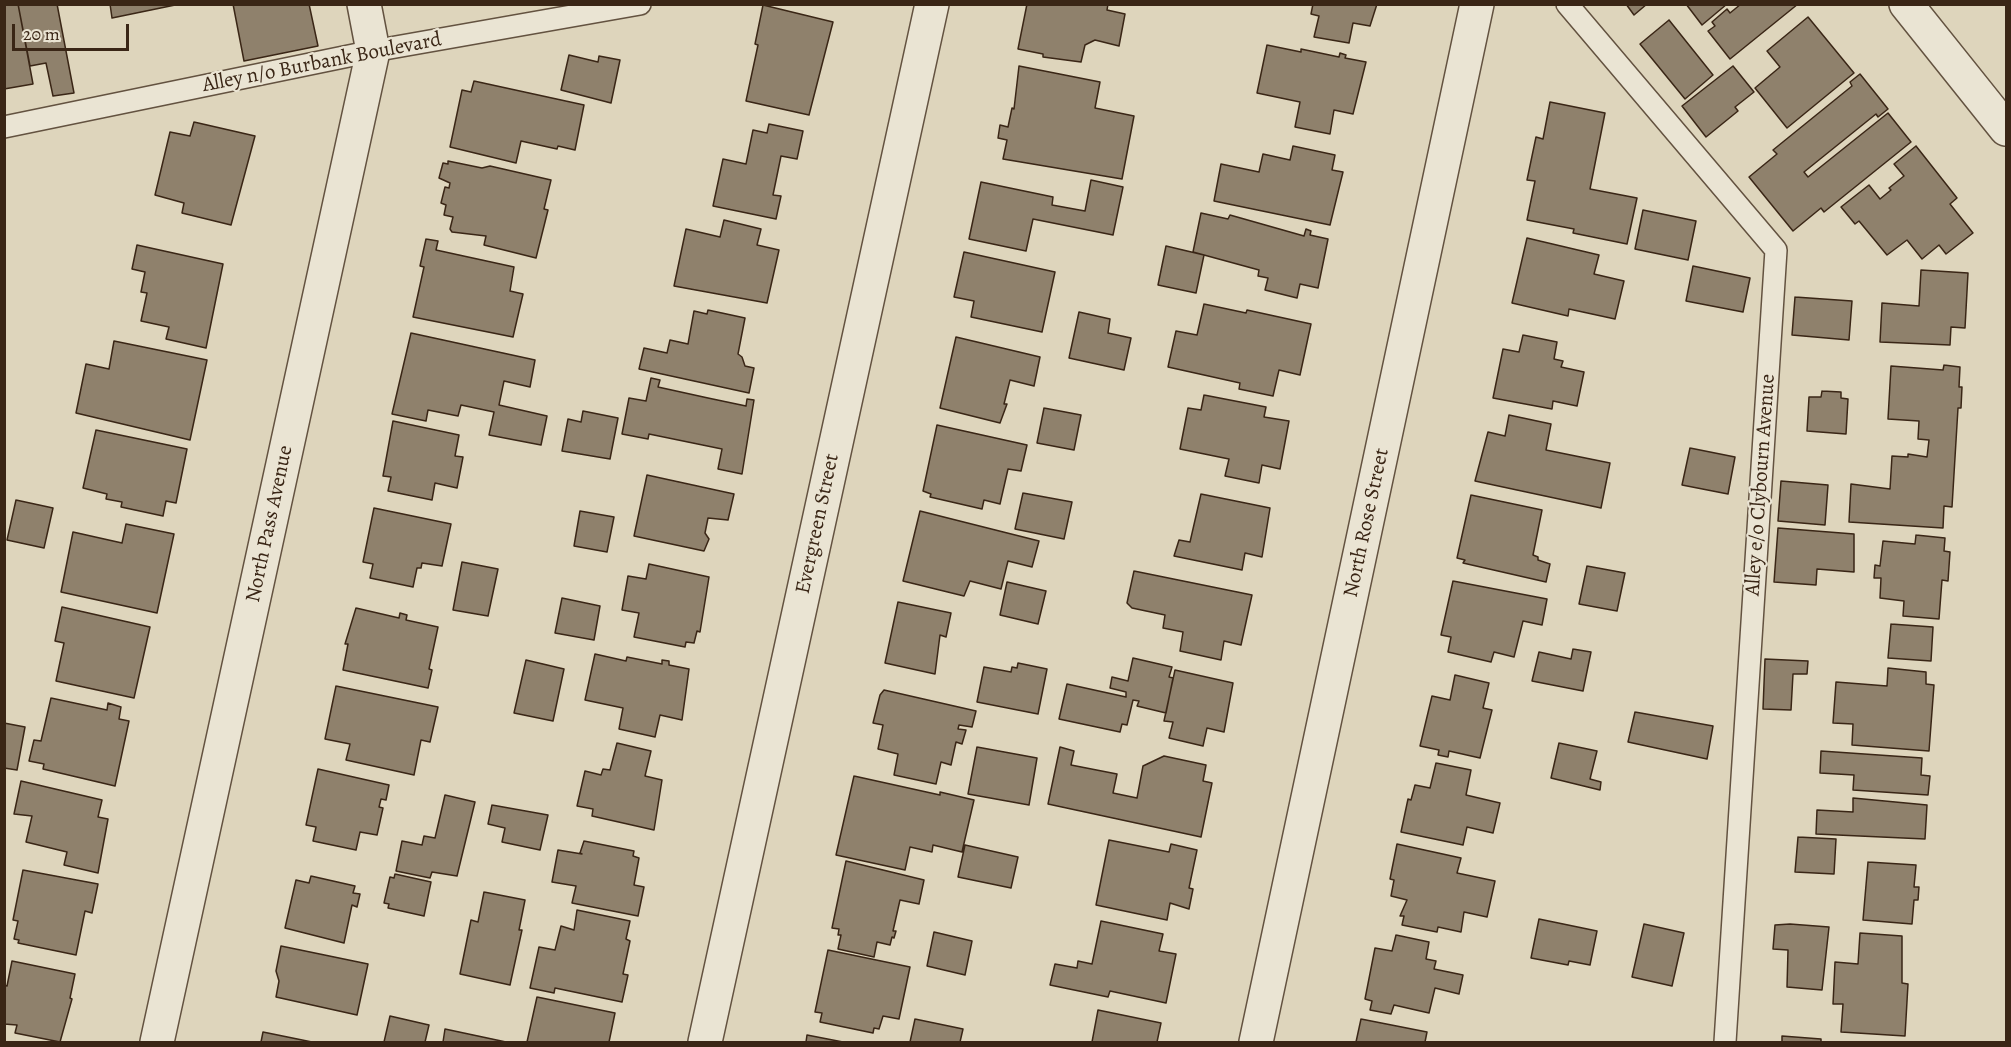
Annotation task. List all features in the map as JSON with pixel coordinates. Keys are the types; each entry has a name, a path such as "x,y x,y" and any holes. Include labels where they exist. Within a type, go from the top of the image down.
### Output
{"street":[{"name":"North Pass Avenue","path":"157,1042 373,51 364,4"},
{"name":"Evergreen Street","path":"705,1042 932,4"},
{"name":"North Rose Street","path":"1256,1042 1478,4"},
{"path":"1906,4 2007,129"}],"lane":[{"name":"Alley n/o Burbank Boulevard","path":"4,127 373,51 640,4"},
{"name":"Alley e/o Clybourn Avenue","path":"1567,4 1776,250 1725,1042"}],"building":[{"path":"4,4 18,4 33,84 4,89"},
{"path":"18,4 57,4 74,93 53,96 46,63 30,66"},
{"path":"110,4 180,4 112,18"},
{"path":"233,4 309,4 318,46 244,61"},
{"path":"1027,4 1108,4 1107,10 1125,14 1119,46 1095,40 1085,45 1081,62 1043,57 1043,54 1018,49"},
{"path":"1313,4 1377,4 1370,26 1353,23 1349,43 1314,37 1319,16 1311,14"},
{"path":"1626,4 1647,4 1634,15"},
{"path":"1686,4 1727,4 1702,25"},
{"path":"1741,4 1798,4 1730,59 1708,31 1715,26 1712,22 1727,9 1730,13"},
{"path":"763,5 833,22 809,115 746,101 758,45 755,44"},
{"path":"1808,17 1854,73 1787,128 1755,88 1780,67 1767,51"},
{"path":"1669,20 1713,75 1685,99 1640,44"},
{"path":"1267,45 1339,57 1340,53 1346,55 1345,58 1366,62 1353,114 1334,110 1330,134 1295,127 1300,102 1257,93"},
{"path":"569,55 598,62 599,56 620,60 611,103 561,90"},
{"path":"1019,66 1100,82 1095,108 1134,116 1122,179 1003,159 1007,140 998,138 1000,125 1008,127 1012,108 1014,109"},
{"path":"1733,66 1754,92 1735,107 1738,111 1706,137 1682,106"},
{"path":"1860,74 1888,109 1878,117 1876,114 1804,172 1808,177 1888,113 1911,142 1824,212 1821,208 1793,231 1749,177 1777,154 1773,150 1852,86 1850,82"},
{"path":"474,81 584,105 575,150 558,146 557,149 521,141 516,163 450,147 462,90 471,92"},
{"path":"1550,102 1605,113 1590,189 1637,198 1627,244 1573,233 1574,229 1527,220 1535,181 1527,180 1536,137 1543,139"},
{"path":"194,122 255,136 231,225 182,213 184,203 155,195 170,132 190,136"},
{"path":"769,124 803,131 797,159 781,156 773,195 781,196 776,219 713,206 723,159 746,164 753,130 767,133"},
{"path":"1293,146 1335,155 1332,170 1343,172 1330,225 1214,201 1221,164 1259,172 1263,154 1290,160"},
{"path":"1916,146 1957,198 1950,204 1973,233 1946,254 1939,245 1922,259 1907,240 1887,255 1859,221 1855,224 1841,207 1869,185 1880,199 1904,176 1894,164"},
{"path":"448,161 482,168 490,166 551,180 544,209 548,210 536,258 484,245 486,236 452,232 450,229 453,217 444,215 446,205 441,203 445,187 449,188 450,183 439,178 443,163 448,164"},
{"path":"1091,180 1123,187 1113,235 1033,219 1026,251 969,239 981,182 1053,197 1052,205 1085,211"},
{"path":"1643,210 1696,221 1688,260 1635,249"},
{"path":"1201,213 1228,219 1230,215 1304,236 1306,229 1311,231 1310,235 1328,239 1318,288 1300,284 1297,298 1265,290 1268,278 1258,276 1259,270 1193,252"},
{"path":"724,220 761,229 757,245 779,250 767,303 674,286 686,229 720,237"},
{"path":"1527,238 1599,255 1594,274 1624,281 1615,319 1569,309 1568,316 1512,303"},
{"path":"426,239 438,241 436,250 514,267 510,291 523,294 513,337 413,317 424,267 420,266"},
{"path":"137,245 223,264 206,348 166,339 169,327 141,321 147,293 141,292 145,272 132,269"},
{"path":"1166,246 1204,255 1196,293 1158,285"},
{"path":"964,252 1055,272 1042,332 971,317 974,301 954,297"},
{"path":"1693,266 1750,278 1743,312 1686,301"},
{"path":"1921,270 1968,273 1965,328 1951,327 1950,345 1880,342 1882,303 1919,306"},
{"path":"1795,297 1852,301 1849,340 1792,335"},
{"path":"1204,304 1246,313 1247,310 1311,324 1300,375 1279,370 1273,396 1239,389 1240,383 1168,367 1176,331 1197,335"},
{"path":"708,310 745,318 738,354 742,357 745,366 754,368 749,393 639,369 644,348 667,353 670,340 688,344 694,311 707,314"},
{"path":"1079,312 1110,319 1108,333 1131,338 1124,370 1069,358"},
{"path":"411,333 535,360 530,387 504,381 499,405 547,416 541,445 489,435 494,412 461,405 458,416 428,410 426,421 392,414"},
{"path":"1523,335 1557,342 1554,359 1563,361 1561,367 1584,372 1577,406 1553,401 1552,409 1493,398 1503,349 1519,352"},
{"path":"956,337 1040,357 1034,386 1010,380 1004,404 1007,404 1000,423 940,408"},
{"path":"114,341 207,360 190,440 76,413 86,364 109,369"},
{"path":"1944,365 1960,367 1959,387 1962,387 1961,408 1958,408 1952,507 1944,506 1943,528 1849,522 1851,484 1890,489 1892,456 1908,457 1908,454 1927,457 1929,440 1918,439 1919,421 1888,419 1891,366 1943,370"},
{"path":"651,378 660,380 658,387 708,398 746,406 747,399 754,400 742,474 718,469 722,449 649,434 648,439 622,434 629,398 646,401"},
{"path":"1822,391 1841,392 1841,398 1848,399 1846,434 1807,431 1809,397 1821,397"},
{"path":"1204,395 1266,407 1264,417 1289,421 1280,469 1262,465 1259,483 1225,476 1229,459 1180,449 1188,408 1201,410"},
{"path":"1044,408 1081,415 1074,450 1037,443"},
{"path":"583,411 618,418 610,459 562,451 568,419 581,422"},
{"path":"1509,415 1551,424 1546,450 1610,463 1601,508 1475,481 1488,432 1505,436"},
{"path":"393,421 459,435 455,456 463,457 457,488 435,483 432,500 388,491 391,477 383,476"},
{"path":"937,425 1027,445 1021,471 1008,469 1000,504 984,500 982,509 930,497 931,494 923,491"},
{"path":"96,430 187,449 176,503 166,501 163,516 121,507 122,502 106,499 107,494 83,488"},
{"path":"1690,448 1735,457 1728,494 1682,485"},
{"path":"647,475 734,494 728,520 708,518 705,533 709,539 704,551 634,536"},
{"path":"1781,481 1828,485 1825,525 1778,521"},
{"path":"1023,493 1072,502 1064,539 1015,529"},
{"path":"1201,494 1270,508 1262,557 1245,553 1242,570 1174,556 1179,540 1190,542"},
{"path":"1471,495 1542,510 1533,555 1538,557 1538,560 1550,564 1546,582 1463,563 1465,560 1457,558"},
{"path":"16,500 53,508 44,548 7,540"},
{"path":"374,508 451,524 442,566 422,563 421,568 417,568 413,587 370,578 373,564 363,562"},
{"path":"580,511 614,517 607,552 574,546"},
{"path":"920,511 1039,541 1032,567 1008,561 1001,589 970,581 964,596 903,581"},
{"path":"126,524 174,534 157,613 61,592 73,532 122,543"},
{"path":"1778,528 1854,534 1854,572 1817,569 1816,585 1774,582"},
{"path":"1916,535 1945,538 1944,551 1950,552 1948,581 1942,580 1939,619 1903,616 1904,601 1880,598 1881,578 1874,578 1875,565 1880,566 1883,541 1915,544"},
{"path":"462,562 498,569 488,616 453,610"},
{"path":"649,564 709,577 700,632 697,631 694,643 686,642 685,647 634,637 639,613 622,610 628,576 646,579"},
{"path":"1587,566 1625,573 1617,611 1579,604"},
{"path":"1134,571 1252,595 1241,645 1224,641 1221,660 1180,651 1183,632 1163,628 1165,615 1132,608 1127,603"},
{"path":"1453,581 1547,599 1542,625 1523,621 1514,657 1494,652 1491,662 1448,652 1451,637 1441,635"},
{"path":"1007,582 1046,591 1038,624 1000,615"},
{"path":"562,598 600,606 594,640 555,633"},
{"path":"898,602 951,613 946,637 940,635 935,674 885,663"},
{"path":"62,607 150,627 134,698 56,681 64,643 55,641"},
{"path":"356,608 399,618 400,613 407,615 406,620 438,627 429,669 432,670 428,688 343,670 348,644 345,644"},
{"path":"1891,624 1933,627 1931,661 1888,658"},
{"path":"1573,649 1591,652 1583,691 1532,681 1539,652 1571,659"},
{"path":"595,654 626,661 627,657 662,664 662,660 669,661 669,665 689,669 682,720 660,715 655,737 619,729 623,708 585,700"},
{"path":"1133,658 1172,667 1169,677 1173,678 1166,713 1137,706 1139,701 1133,700 1127,725 1122,724 1120,732 1059,719 1067,684 1126,697 1126,692 1110,688 1112,677 1128,681"},
{"path":"1765,659 1808,661 1807,674 1793,674 1791,710 1763,709"},
{"path":"526,660 564,669 553,721 514,713"},
{"path":"1018,663 1047,669 1038,714 977,702 984,667 1011,672 1012,667 1017,668"},
{"path":"1888,668 1926,672 1926,684 1934,685 1929,751 1852,745 1853,724 1833,723 1836,682 1887,686"},
{"path":"1175,670 1233,683 1224,732 1207,728 1203,746 1169,738 1173,722 1164,721"},
{"path":"1455,675 1489,683 1483,708 1492,710 1480,758 1449,751 1448,757 1438,755 1439,750 1420,746 1432,696 1450,700"},
{"path":"336,686 438,707 430,742 421,740 414,775 346,760 350,744 325,739"},
{"path":"884,690 976,711 972,727 959,725 958,729 966,730 962,744 956,742 951,765 941,762 936,784 894,775 898,754 878,749 883,725 873,723 880,695"},
{"path":"51,698 107,710 108,703 121,707 119,719 129,721 115,786 43,769 44,764 29,761 34,740 41,741"},
{"path":"1635,712 1713,726 1707,759 1628,742"},
{"path":"4,723 25,727 17,770 4,768"},
{"path":"617,743 651,751 645,776 662,780 654,830 592,816 593,809 577,806 585,771 601,775 603,769 610,770"},
{"path":"1559,743 1597,751 1590,779 1601,782 1600,790 1551,778"},
{"path":"977,747 1037,758 1029,805 968,794"},
{"path":"1060,747 1074,751 1071,765 1117,774 1113,793 1137,798 1143,766 1164,756 1206,765 1203,781 1212,783 1201,837 1048,804"},
{"path":"1821,751 1922,758 1921,775 1930,776 1928,795 1853,790 1854,775 1820,773"},
{"path":"1436,763 1471,770 1466,795 1500,803 1493,833 1467,827 1463,845 1401,832 1408,799 1411,800 1415,785 1430,788"},
{"path":"318,769 389,785 386,800 381,799 379,807 383,808 377,835 360,832 356,850 313,841 316,827 306,825"},
{"path":"854,776 974,800 962,852 933,845 932,852 910,847 905,870 836,855"},
{"path":"21,781 102,800 98,817 108,819 98,873 64,865 67,852 26,842 32,816 14,814"},
{"path":"445,795 475,802 457,876 432,872 430,878 396,871 402,841 422,845 424,836 435,838"},
{"path":"1853,798 1927,805 1925,839 1816,834 1817,810 1853,812"},
{"path":"492,805 548,815 540,850 502,842 505,828 488,824"},
{"path":"1798,837 1836,839 1834,874 1795,872"},
{"path":"1109,840 1169,852 1171,844 1197,850 1189,888 1193,889 1189,909 1170,903 1167,920 1096,905"},
{"path":"584,841 634,851 633,856 639,858 634,885 644,887 638,916 572,903 576,886 552,882 558,850 582,854 580,853"},
{"path":"1397,844 1461,858 1457,873 1495,881 1487,917 1464,912 1461,932 1438,927 1437,932 1402,925 1404,916 1400,916 1407,900 1391,896 1394,880 1390,879"},
{"path":"965,845 1018,857 1011,888 958,877"},
{"path":"846,861 924,880 919,904 900,900 893,931 896,931 894,938 892,937 890,945 877,942 874,957 838,949 841,935 838,935 839,929 832,928"},
{"path":"1868,862 1916,865 1914,887 1919,887 1918,900 1914,900 1912,924 1863,920"},
{"path":"23,870 98,884 92,913 85,911 76,955 18,943 19,940 14,939 18,921 13,920"},
{"path":"395,874 431,882 424,916 388,908 389,904 384,903 390,877 394,878"},
{"path":"311,876 355,886 353,893 360,894 357,907 352,905 344,943 285,928 296,880 309,883"},
{"path":"484,892 525,900 519,930 522,930 510,985 460,974 471,920 478,922"},
{"path":"577,910 630,921 626,939 630,941 623,974 628,975 622,1002 555,988 554,993 530,988 539,947 555,950 561,926 574,930"},
{"path":"1539,919 1597,931 1590,965 1569,961 1568,965 1531,958"},
{"path":"1101,921 1163,934 1159,951 1176,954 1166,1003 1110,991 1108,997 1050,985 1055,964 1077,968 1078,961 1092,964"},
{"path":"1644,924 1684,933 1672,986 1632,977"},
{"path":"1775,925 1829,927 1822,990 1787,987 1788,950 1773,949"},
{"path":"934,932 972,941 965,975 927,966"},
{"path":"1860,933 1902,936 1902,983 1908,984 1905,1036 1841,1032 1843,1004 1833,1004 1835,962 1858,964"},
{"path":"1396,935 1429,942 1426,959 1436,961 1434,969 1463,975 1459,994 1435,988 1429,1013 1394,1005 1391,1014 1370,1010 1372,1001 1365,999 1375,948 1392,951"},
{"path":"281,946 368,964 357,1015 276,997 279,981 276,971"},
{"path":"828,950 910,967 899,1019 883,1016 879,1029 874,1028 873,1033 820,1022 822,1013 815,1012"},
{"path":"12,961 75,974 70,998 72,999 60,1042 15,1033 17,1025 4,1024 4,985 7,986"},
{"path":"537,997 615,1013 609,1042 527,1042"},
{"path":"1098,1010 1161,1023 1157,1042 1092,1042"},
{"path":"390,1016 429,1025 425,1042 384,1042"},
{"path":"915,1019 963,1029 960,1042 910,1042"},
{"path":"1361,1019 1427,1032 1425,1042 1356,1042"},
{"path":"445,1029 506,1042 443,1042"},
{"path":"263,1032 312,1042 261,1042"},
{"path":"807,1035 843,1042 806,1042"},
{"path":"1782,1036 1821,1039 1821,1042 1782,1042"}]}
